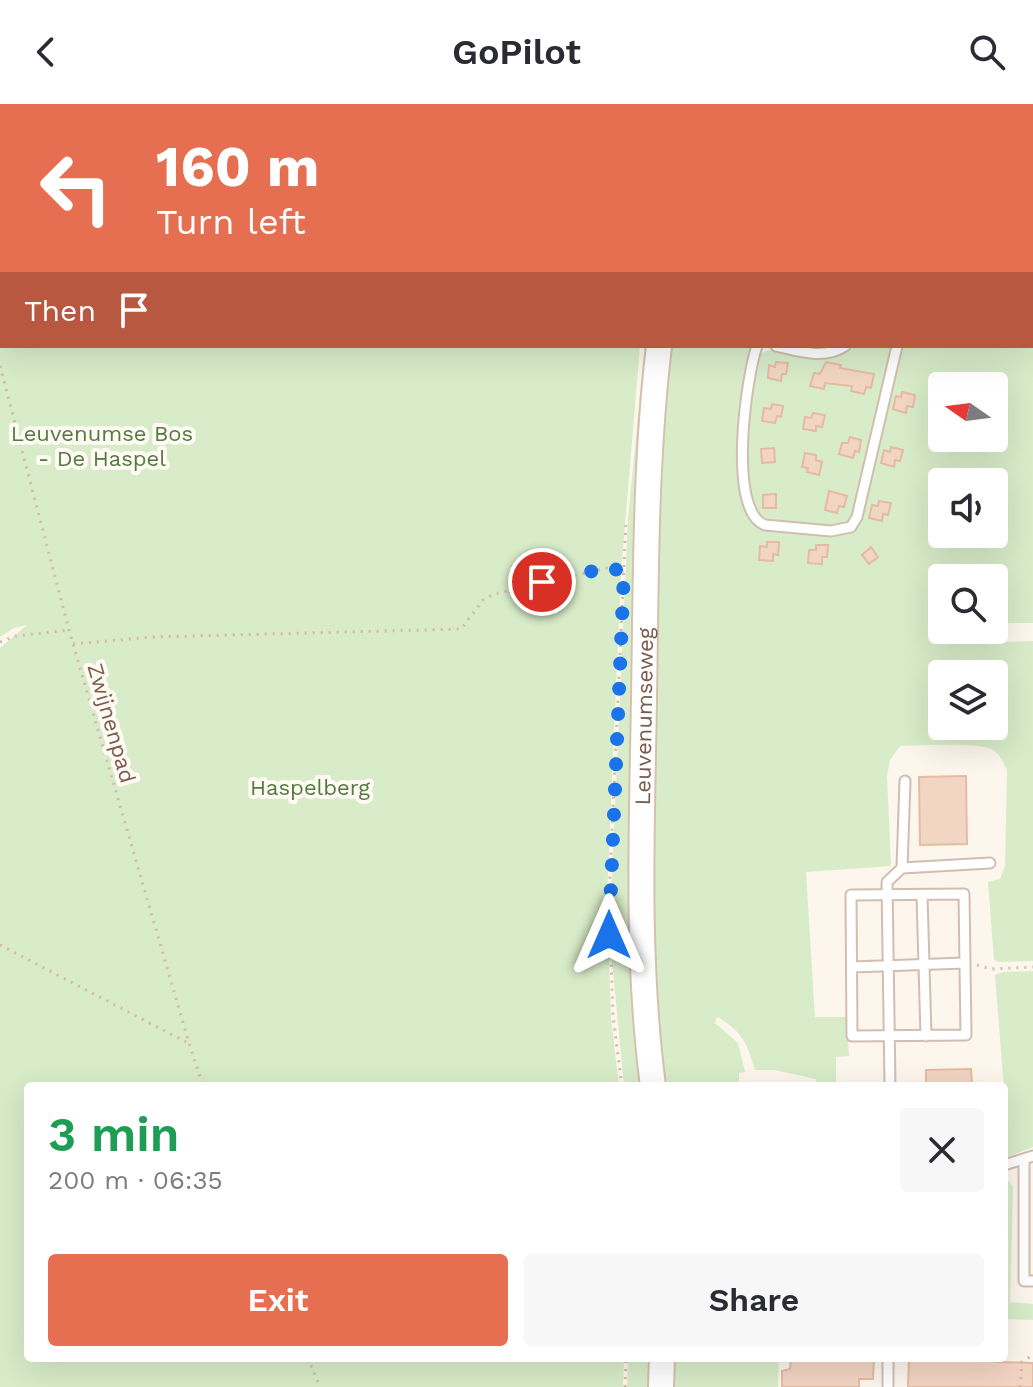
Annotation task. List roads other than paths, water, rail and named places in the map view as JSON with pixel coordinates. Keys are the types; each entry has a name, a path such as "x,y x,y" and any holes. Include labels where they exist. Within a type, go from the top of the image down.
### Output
{"main road":[{"name":"Leuvenumseweg","path":"653,1082 643,1000 640,894 647,518 659,348"},
{"path":"661,1387 662,1362"}],"lane":[{"path":"757,348 745,420 742,481 747,504 759,523 765,525 831,531 851,527 857,517 897,348"},
{"path":"786,348 817,354 841,348"},
{"path":"902,868 905,781"},
{"path":"890,1082 887,882 902,868 990,863"},
{"path":"964,894 966,1035 852,1036 851,895 887,895 964,894"},
{"path":"922,895 926,1036"},
{"path":"852,967 965,963"},
{"path":"1008,1164 1028,1157 1024,1281 1033,1281"},
{"path":"888,1362 888,1387"}],"park label":[{"name":"Leuvenumse Bos - De Haspel","path":"102,446"},
{"name":"Haspelberg","path":"310,787"}]}
